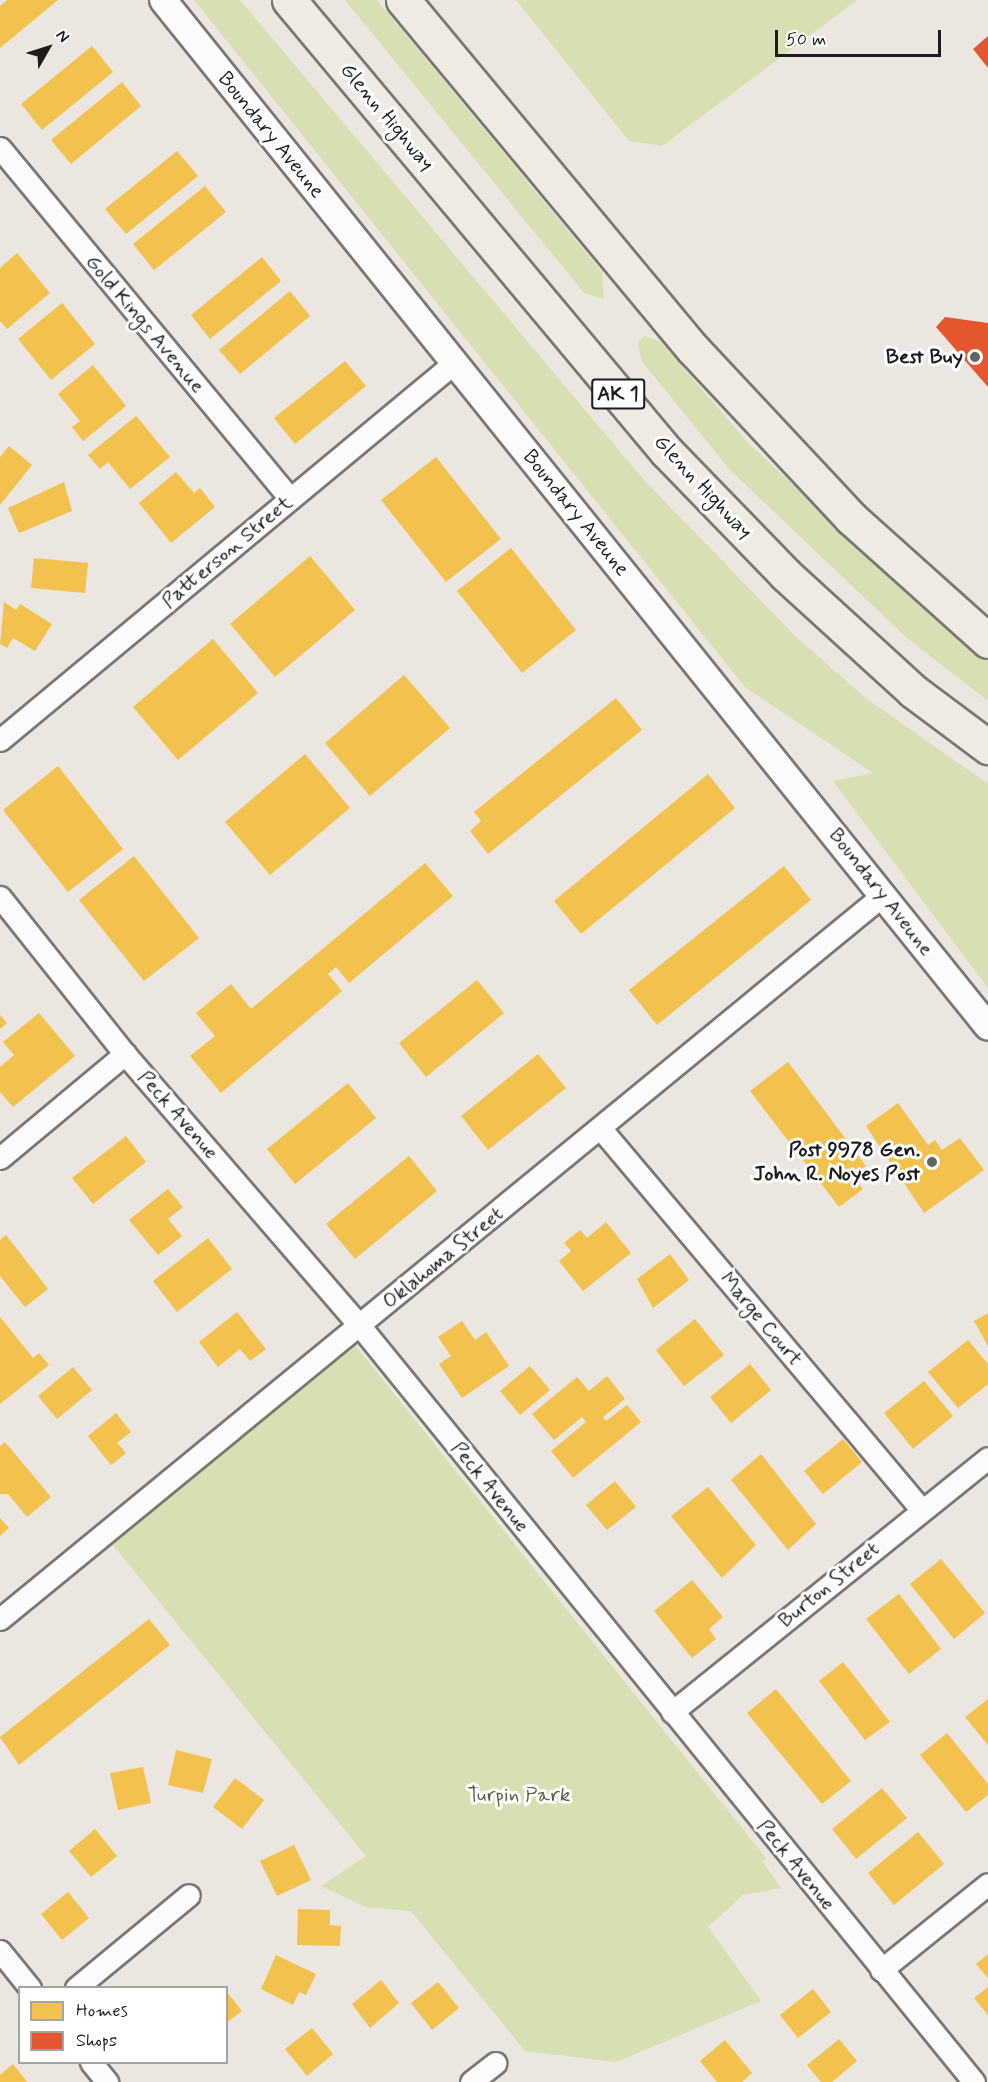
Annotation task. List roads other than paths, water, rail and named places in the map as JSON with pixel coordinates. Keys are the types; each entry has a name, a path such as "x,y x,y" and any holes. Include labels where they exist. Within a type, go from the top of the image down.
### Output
{"highway":[{"name":"Glenn Highway","path":"289,0 666,451 785,574 913,692 988,747"},
{"path":"403,0 693,349 851,518 988,641"}],"street":[{"name":"Boundary Aveune","path":"163,0 988,1027"},
{"name":"Gold Kings Avenue","path":"0,148 290,499"},
{"name":"Patterson Street","path":"0,740 454,363"},
{"name":"Oklahoma Street","path":"0,1619 601,1129 883,895"},
{"name":"Peck Avenue","path":"0,897 126,1054 360,1326 974,2082"},
{"path":"0,1158 126,1054"},
{"name":"Marge Court","path":"601,1129 922,1509"},
{"name":"Burton Street","path":"672,1713 988,1458"},
{"path":"881,1970 988,1884"},
{"path":"78,1986 189,1895"},
{"path":"0,1951 28,1986"},
{"path":"471,2082 495,2063"},
{"path":"93,2064 107,2082"}],"place":[{"name":"Best Buy","path":"975,357"},
{"name":"Post 9978 Gen. John R. Noyes Post","path":"932,1162"}],"park label":[{"name":"Turpin Park","path":"519,1795"}]}
